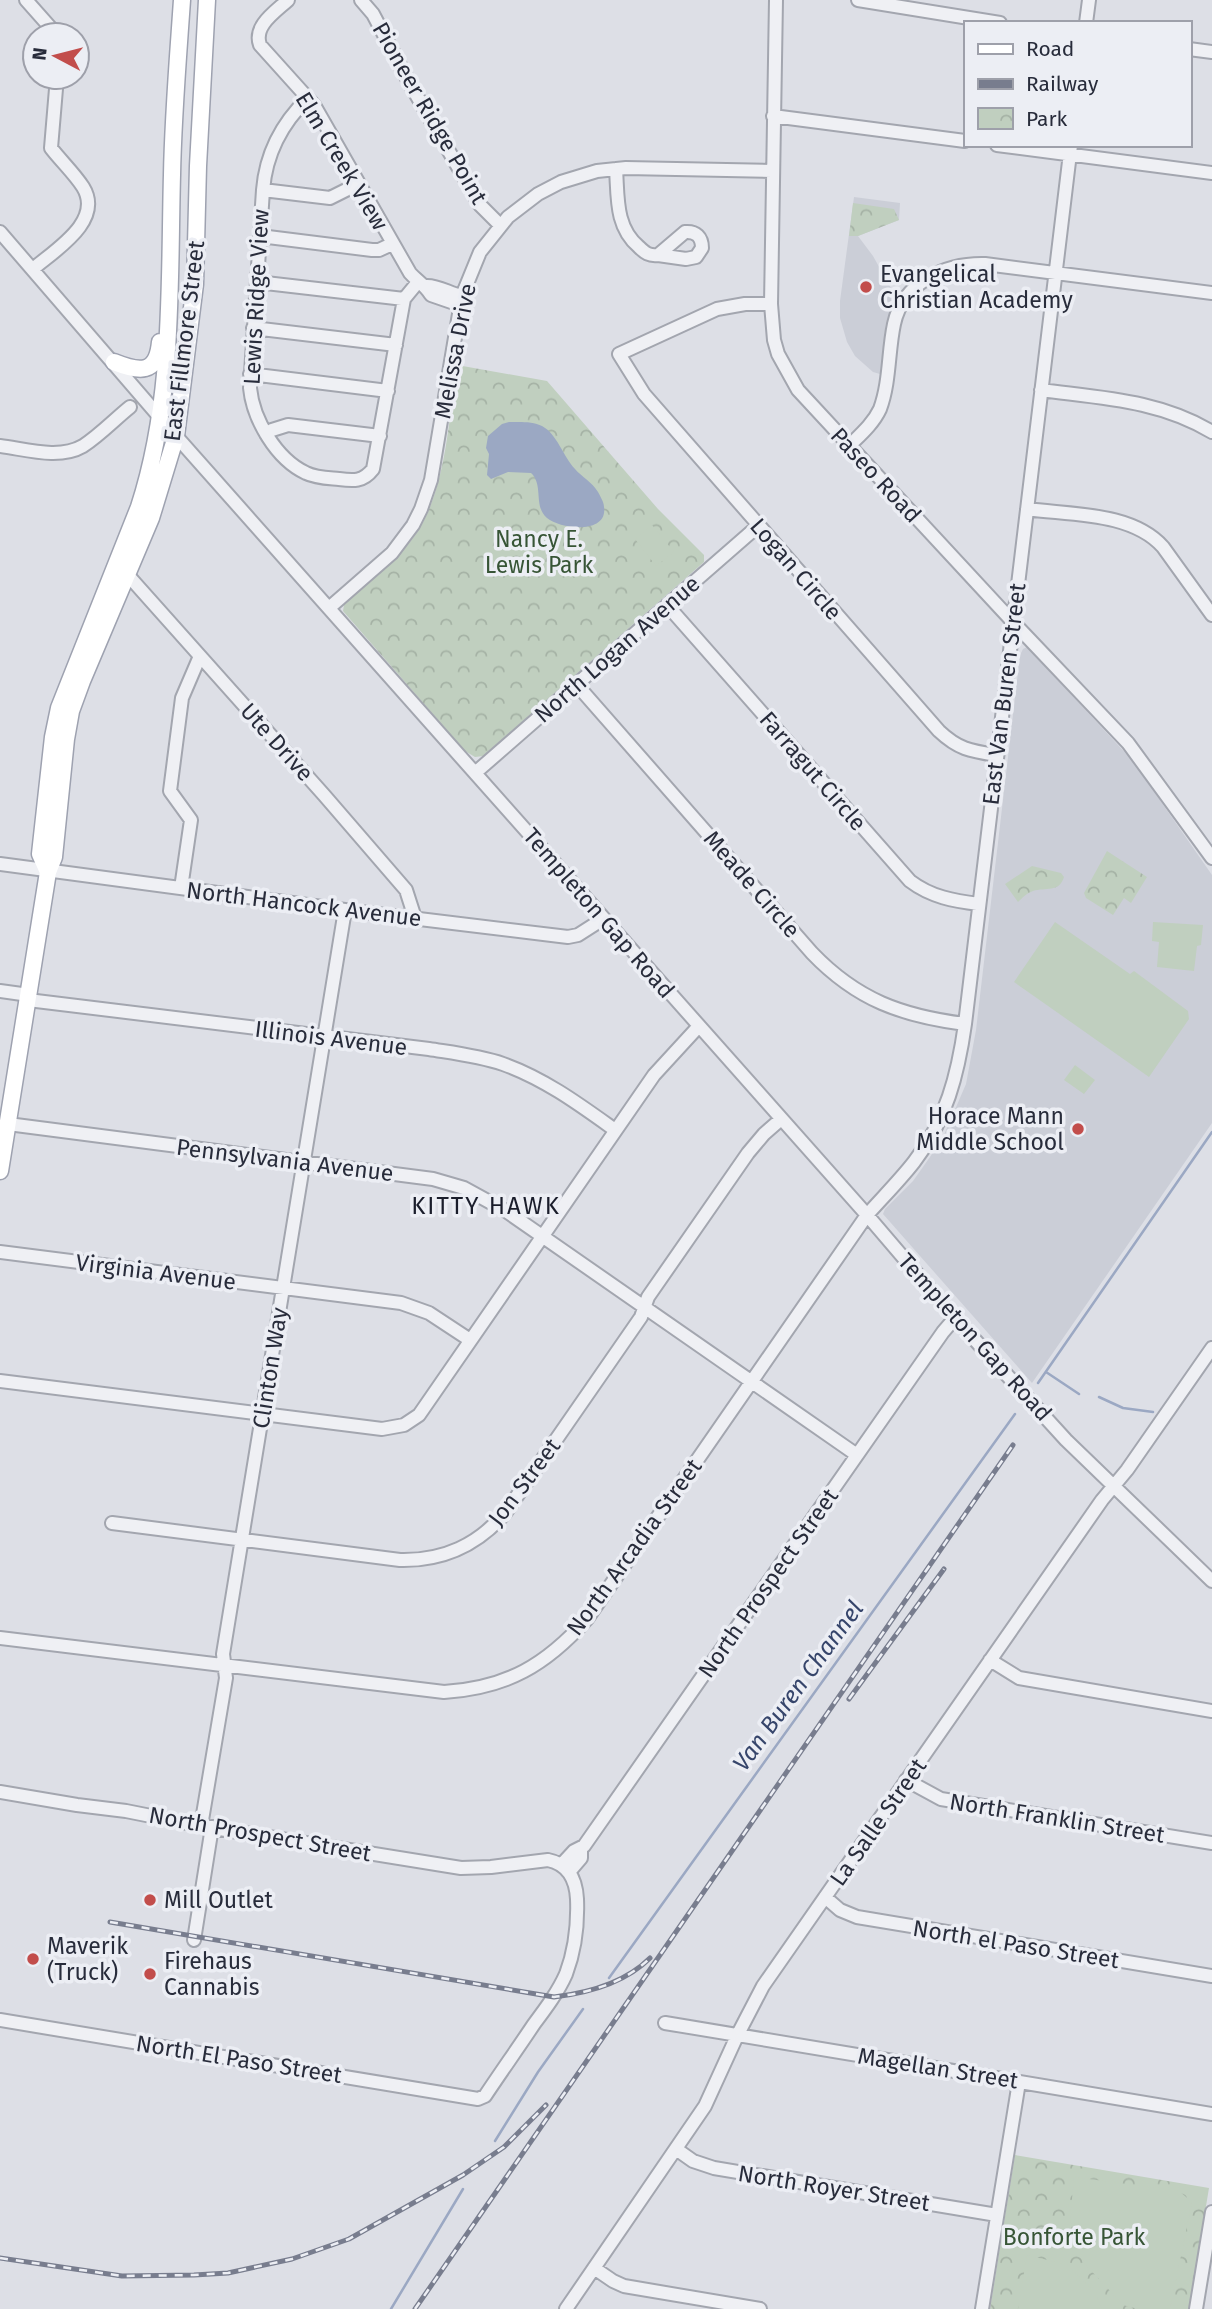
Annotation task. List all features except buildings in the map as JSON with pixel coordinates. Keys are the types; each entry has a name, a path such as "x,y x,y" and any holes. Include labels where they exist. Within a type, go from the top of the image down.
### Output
{"main road":[{"name":"East Fillmore Street","path":"48,872 40,854 53,737 59,708 139,507 160,417 169,341 172,173 183,0"},
{"name":"East Fillmore Street","path":"0,1171 5,1121 48,872 54,857 71,711 150,520 176,436 195,284 198,166 208,0"},
{"path":"114,362 141,370 156,361 170,292"}],"street":[{"path":"26,0 45,21"},
{"name":"Elm Creek View","path":"288,0 261,26 257,36 260,45 308,99 402,262 431,295 461,301"},
{"name":"Pioneer Ridge Point","path":"361,0 373,14 480,205 500,225"},
{"name":"Paseo Road","path":"776,0 771,304 774,340 784,367 798,390 849,446 1128,743 1212,858"},
{"path":"858,0 988,21"},
{"path":"1086,21 1089,0"},
{"path":"1191,49 1212,52"},
{"path":"33,270 79,229 86,218 88,207 87,196 82,187 51,148 56,91"},
{"name":"Lewis Ridge View","path":"308,99 276,137 266,164 250,374 254,412 266,434 286,459 303,472 351,481 364,479 373,470 404,299 422,284"},
{"path":"774,116 964,141"},
{"path":"1026,147 1070,150 1212,173"},
{"name":"East Van Buren Street","path":"867,1215 914,1163 940,1120 954,1085 965,1024 1070,150"},
{"path":"616,169 619,218 623,227 643,251 648,255 658,255"},
{"name":"Melissa Drive","path":"329,608 392,553 414,525 431,480 461,301 480,252 500,225 522,205 561,182 590,173 616,169 772,171"},
{"path":"262,190 330,198 358,184"},
{"name":"Templeton Gap Road","path":"0,232 176,436 867,1215 955,1318 1066,1440 1212,1581"},
{"path":"260,236 372,250 392,244"},
{"path":"849,446 879,411 886,388 895,321 905,300 923,281 946,268 985,264 1212,293"},
{"path":"257,282 404,299"},
{"name":"Logan Circle","path":"771,304 745,304 717,309 619,354 644,394 939,731 966,750 996,755"},
{"path":"253,328 396,345"},
{"path":"250,374 388,391"},
{"path":"1041,390 1150,405 1183,416 1212,432"},
{"path":"0,446 42,452 71,451 83,446 130,407"},
{"path":"266,434 288,425 380,436"},
{"path":"1027,509 1114,520 1137,527 1163,547 1212,615"},
{"name":"North Logan Avenue","path":"475,773 758,526"},
{"name":"Ute Drive","path":"126,573 406,890 415,918"},
{"name":"Farragut Circle","path":"667,605 910,881 922,890 940,897 979,904"},
{"path":"181,888 191,820 170,791 182,698 200,656"},
{"name":"Meade Circle","path":"576,685 812,953 840,980 871,1000 889,1007 923,1018 965,1024"},
{"name":"North Hancock Avenue","path":"0,864 568,937 578,935 603,919"},
{"name":"Clinton Way","path":"194,1940 226,1678 223,1654 345,910"},
{"name":"Illinois Avenue","path":"0,991 28,998 325,1038 429,1049 501,1063 548,1085 615,1130"},
{"path":"0,1381 382,1429 404,1425 418,1415 654,1075 699,1026"},
{"name":"Jon Street","path":"113,1523 411,1560 433,1558 467,1546 488,1532 506,1512 640,1319 649,1296 748,1153 780,1119"},
{"name":"Pennsylvania Avenue","path":"5,1121 449,1183 492,1201 857,1455"},
{"name":"North Arcadia Street","path":"0,1638 444,1692 487,1686 536,1666 564,1644 587,1619 867,1215"},
{"name":"Virginia Avenue","path":"0,1252 413,1306 429,1313 470,1340"},
{"name":"North Prospect Street","path":"0,1792 461,1868 548,1860 565,1868 581,1858 581,1849 955,1318"},
{"name":"La Salle Street","path":"566,2309 705,2106 763,1986 1212,1348"},
{"path":"990,1660 1019,1678 1212,1710"},
{"name":"North Franklin Street","path":"906,1780 941,1799 1212,1843"},
{"name":"North El Paso Street","path":"0,2020 478,2099 485,2096 554,1997 565,1974 573,1947 578,1913 577,1892 565,1868"},
{"name":"North el Paso Street","path":"825,1897 840,1910 857,1917 1212,1976"},
{"name":"Magellan Street","path":"665,2023 1212,2114"},
{"path":"982,2309 1019,2081"},
{"name":"North Royer Street","path":"676,2148 693,2161 713,2168 997,2215"},
{"path":"1196,2309 1212,2212"},
{"path":"594,2268 624,2286 760,2309"}],"shaded area":[{"name":"Evangelical Christian Academy","path":"854,197 900,203 899,220 858,236 873,256 897,299 886,323 880,374 873,372 855,356 847,342 840,318"},
{"name":"Horace Mann Middle School","path":"1027,647 1132,760 1212,875 1212,1123 1032,1383 883,1214 913,1181 930,1157 944,1135 966,1084 976,1030 1020,655"}],"green space":[{"path":"853,203 894,209 899,220 858,236 849,236"},
{"name":"Nancy E. Lewis Park","path":"457,365 547,381 658,509 704,555 704,562 483,756 475,757 465,751 343,611 347,601 410,542 427,515 445,452"},
{"path":"652,525 674,552 656,566 635,539"},
{"path":"1107,851 1147,877 1131,903 1124,898 1113,915 1086,898 1084,893"},
{"path":"1032,866 1061,873 1064,877 1059,885 1033,891 1018,902 1005,884"},
{"path":"1055,922 1130,974 1134,971 1188,1011 1189,1019 1149,1077 1014,982"},
{"path":"1153,922 1203,925 1194,971 1157,967 1159,942 1152,941"},
{"path":"1075,1065 1095,1080 1084,1094 1064,1080"},
{"name":"Bonforte Park","path":"1015,2155 1209,2188 1189,2309 990,2309"},
{"path":"1074,2177 1179,2191 1192,2202 1170,2309 1138,2309 1123,2305 1084,2263 1070,2220"},
{"path":"1027,2255 1068,2265 1095,2293 1102,2309 1018,2309"}],"water":[{"path":"502,424 538,424 552,434 571,464 593,485 603,501 603,516 599,522 592,526 573,527 547,518 540,508 537,483 531,473 508,472 491,479 487,475 488,436"}],"waterway":[{"name":"Van Buren Channel","path":"1038,1383 1212,1132"},
{"path":"1046,1372 1079,1394"},
{"path":"1099,1397 1123,1408 1153,1412"},
{"name":"Van Buren Channel","path":"609,1978 1015,1414"},
{"name":"Van Buren Channel","path":"495,2141 538,2072 583,2009"},
{"name":"Van Buren Channel","path":"391,2309 463,2189"}],"railway":[{"path":"415,2309 1013,1445"},
{"path":"849,1699 944,1569"},
{"path":"110,1922 554,1997 580,1993 618,1980 650,1958"},
{"path":"0,2258 122,2276 228,2273 292,2259 349,2239 463,2175 504,2147 546,2105"}],"place":[{"name":"Evangelical Christian Academy","path":"866,287"},
{"name":"Horace Mann Middle School","path":"1078,1129"},
{"name":"Mill Outlet","path":"150,1900"},
{"name":"Maverik (Truck)","path":"33,1959"},
{"name":"Firehaus Cannabis","path":"150,1974"}],"district":[{"name":"KITTY HAWK","path":"486,1206"}]}
